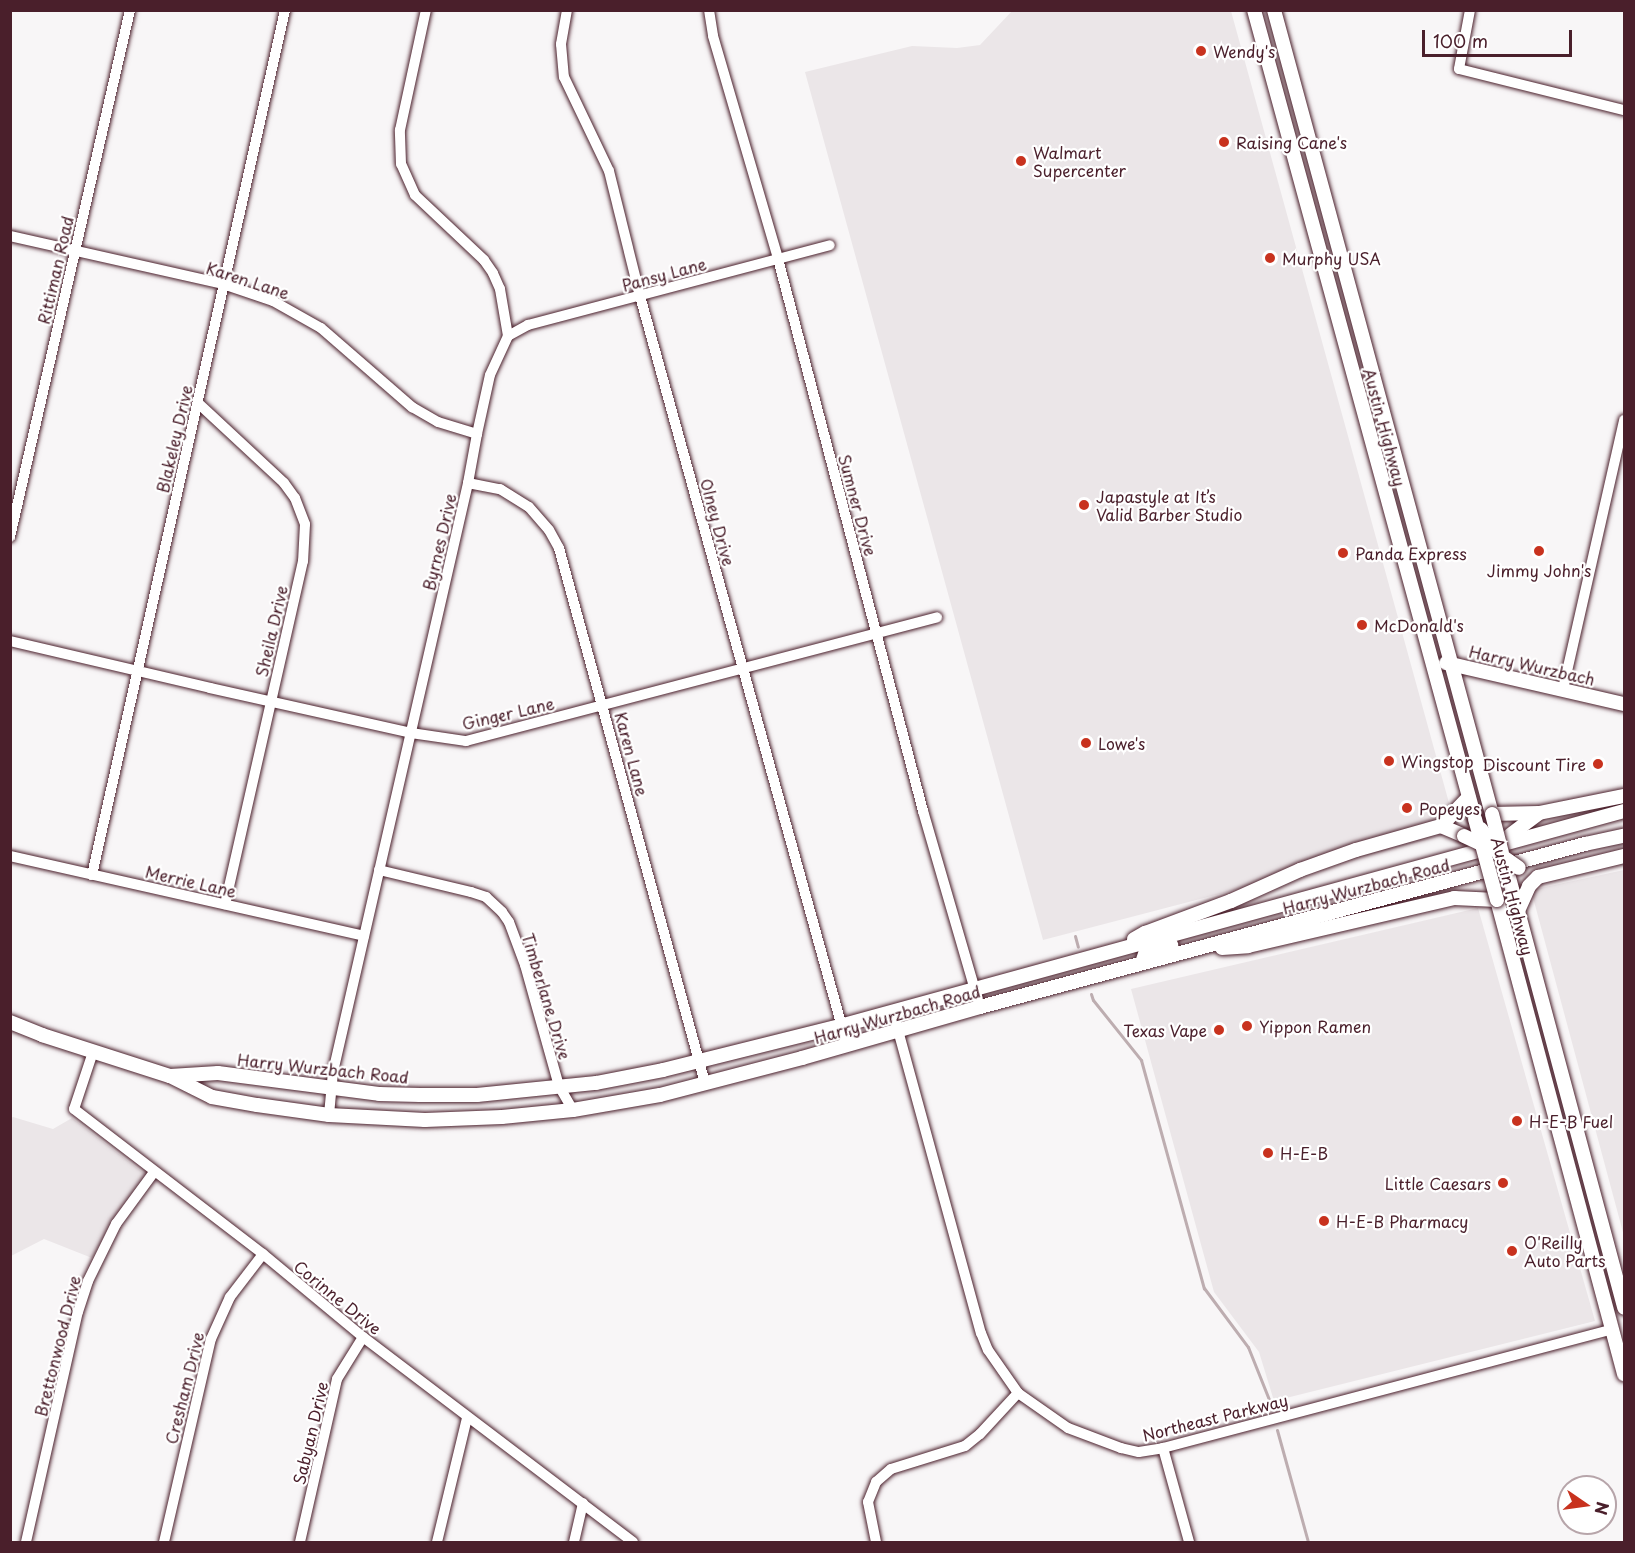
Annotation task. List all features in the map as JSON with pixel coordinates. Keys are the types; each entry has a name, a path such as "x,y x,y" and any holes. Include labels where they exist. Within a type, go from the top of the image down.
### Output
{"main road":[{"name":"Austin Highway","path":"1254,10 1475,819 1495,856 1518,911 1624,1308"},
{"name":"Austin Highway","path":"1274,10 1480,768 1493,821 1497,900 1624,1374"},
{"name":"Harry Wurzbach","path":"1432,662 1452,663 1624,704"},
{"path":"1493,821 1624,796"},
{"path":"1120,949 1145,933 1224,903 1300,870 1356,850 1441,826 1469,797"},
{"name":"Harry Wurzbach Road","path":"170,1076 218,1072 379,1094 477,1095 596,1083 840,1026 1624,811"},
{"path":"1454,898 1478,877 1510,835 1539,813"},
{"path":"1441,826 1538,877"},
{"name":"Harry Wurzbach Road","path":"10,1022 93,1052 170,1076 212,1097 328,1115 456,1119 573,1110 613,1105 705,1083 1142,963 1585,844 1624,836"},
{"path":"1518,911 1529,886 1538,877 1624,856"},
{"path":"1200,948 1248,946 1454,898 1497,900"},
{"path":"1142,963 1146,951 1200,936 1230,919"},
{"path":"1510,947 1517,956 1532,1011 1546,1014"}],"street":[{"name":"Rittiman Road","path":"10,537 130,10"},
{"name":"Blakeley Drive","path":"92,875 285,10"},
{"path":"426,10 400,130 401,164 415,195 484,260 493,273 500,289 508,336"},
{"name":"Olney Drive","path":"567,10 561,44 564,77 609,171 640,296 847,1045"},
{"name":"Sumner Drive","path":"709,10 716,47 778,259 923,811 980,1007"},
{"path":"1470,10 1459,69 1624,110"},
{"name":"Karen Lane","path":"10,236 223,284 273,301 308,318 412,407 438,422 477,434"},
{"name":"Pansy Lane","path":"508,336 528,326 830,245"},
{"name":"Byrnes Drive","path":"328,1115 364,936 468,483 490,375 508,336"},
{"name":"Sheila Drive","path":"198,404 285,483 295,498 305,524 303,561 225,904"},
{"path":"1563,689 1624,420"},
{"name":"Karen Lane","path":"468,483 500,489 530,507 549,530 563,557 705,1083"},
{"name":"Ginger Lane","path":"10,640 411,733 466,741 743,669 876,631 937,617"},
{"name":"Merrie Lane","path":"10,856 364,936"},
{"name":"Timberlane Drive","path":"379,870 486,897 502,912 509,922 525,965 559,1086 573,1110"},
{"name":"Northeast Parkway","path":"892,1012 981,1333 997,1366 1018,1393 1068,1428 1103,1442 1139,1452 1163,1448 1612,1329"},
{"name":"Corinne Drive","path":"93,1052 74,1109 263,1254 363,1337 467,1418 633,1542"},
{"name":"Brettonwood Drive","path":"26,1542 78,1312 88,1281 116,1224 154,1172"},
{"name":"Cresham Drive","path":"164,1542 211,1339 230,1297 263,1254"},
{"name":"Sabyan Drive","path":"300,1542 337,1379 363,1337"},
{"path":"876,1542 868,1502 876,1482 891,1469 964,1446 980,1434 1018,1393"},
{"path":"437,1542 467,1418"},
{"path":"1163,1448 1189,1542"},
{"path":"574,1542 583,1503"}],"shaded area":[{"path":"1012,11 1231,11 1457,832 1043,940 805,72 912,46 957,48 980,45"},
{"path":"1624,870 1624,1236 1531,890"},
{"path":"1478,908 1595,1321 1274,1401 1259,1352 1214,1292 1131,989"},
{"path":"13,1117 53,1129 72,1118 146,1175 109,1228 92,1258 44,1239 11,1256 10,1119"}],"waterway":[{"path":"1075,936 1078,947"},
{"path":"1091,994 1093,1000 1141,1060 1204,1288 1248,1347 1272,1407"},
{"path":"1277,1430 1308,1542"}],"place":[{"name":"Wendy's","path":"1201,51"},
{"name":"Raising Cane's","path":"1224,142"},
{"name":"Walmart Supercenter","path":"1021,161"},
{"name":"Murphy USA","path":"1270,258"},
{"name":"Japastyle at It’s Valid Barber Studio","path":"1084,505"},
{"name":"Jimmy John's","path":"1539,551"},
{"name":"Panda Express","path":"1343,553"},
{"name":"McDonald's","path":"1362,625"},
{"name":"Lowe's","path":"1086,743"},
{"name":"Wingstop","path":"1389,761"},
{"name":"Discount Tire","path":"1598,764"},
{"name":"Popeyes","path":"1407,808"},
{"name":"Yippon Ramen","path":"1247,1026"},
{"name":"Texas Vape","path":"1219,1030"},
{"name":"H-E-B Fuel","path":"1517,1121"},
{"name":"H-E-B","path":"1268,1153"},
{"name":"Little Caesars","path":"1503,1183"},
{"name":"H-E-B Pharmacy","path":"1324,1221"},
{"name":"O'Reilly Auto Parts","path":"1512,1251"}]}
